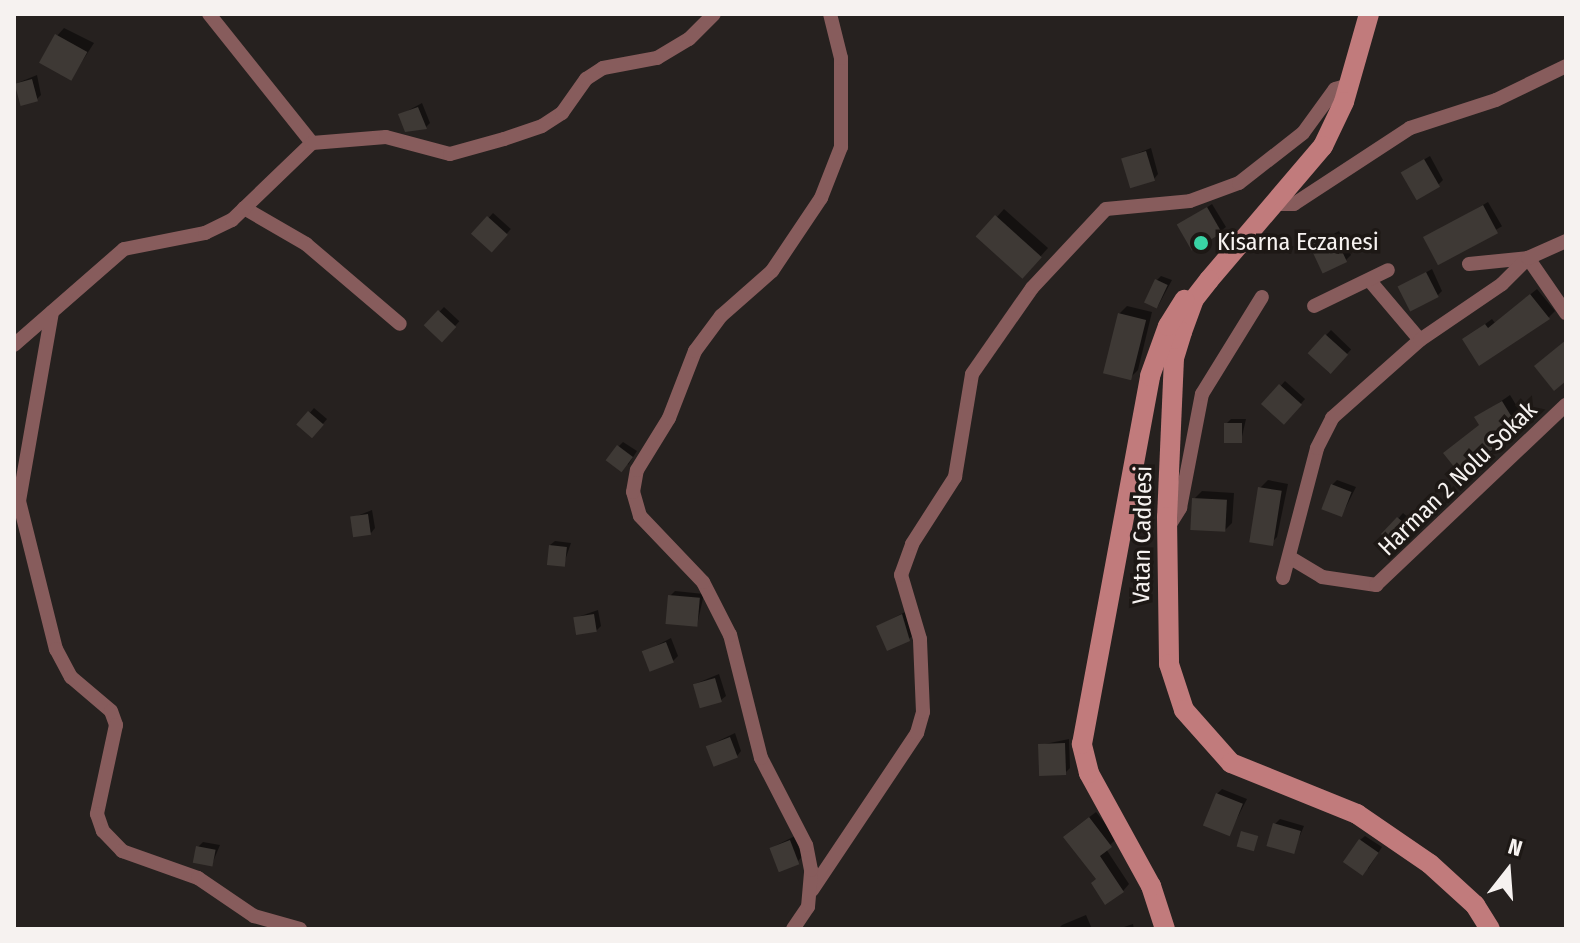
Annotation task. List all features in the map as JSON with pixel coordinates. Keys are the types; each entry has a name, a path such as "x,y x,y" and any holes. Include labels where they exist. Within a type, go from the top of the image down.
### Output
{"street":[{"path":"209,14 312,143"},
{"path":"14,345 124,249 205,233 244,208 312,143 386,137 450,154 504,139 542,126 562,113 586,79 603,68 657,58 689,39 714,14"},
{"path":"812,890 806,845 761,758 720,612 703,582 640,516 633,492 637,470 669,418 695,351 721,316 772,271 821,198 841,147 841,58 830,14"},
{"name":"Vatan Caddesi","path":"1363,19 1349,85 1323,146 1194,299 1174,358 1167,530 1169,664 1174,690 1197,729 1231,763 1357,814 1401,843 1475,905 1490,929"},
{"path":"1272,204 1294,204 1410,128 1496,100 1566,66"},
{"path":"793,929 812,890 917,733 923,712 920,639 901,575 912,544 955,477 966,400 981,361 1032,288 1106,209 1190,201 1239,183 1303,133 1335,89 1349,85"},
{"path":"244,208 306,244 400,324"},
{"path":"1469,264 1528,258 1566,241"},
{"path":"1528,258 1566,313"},
{"path":"1283,578 1323,430 1420,340 1502,284 1528,258"},
{"path":"1314,306 1334,292 1370,281 1388,270"},
{"path":"1165,929 1151,886 1089,773 1082,744 1150,376 1180,304 1209,280"},
{"path":"1370,281 1420,340"},
{"path":"1167,530 1180,508 1202,394 1262,297"},
{"path":"52,312 19,501 56,649 71,677 111,711 116,725 97,814 103,831 122,851 198,878 254,916 300,929"},
{"name":"Harman 2 Nolu Sokak","path":"1289,557 1322,577 1376,585 1566,405"}],"building":[{"path":"55,34 87,52 71,81 39,63"},
{"path":"32,79 38,101 21,106 15,84"},
{"path":"418,107 427,129 405,132 398,114"},
{"path":"1146,151 1155,181 1130,188 1121,159"},
{"path":"1424,159 1440,187 1417,200 1401,172"},
{"path":"1483,205 1498,233 1438,265 1423,237"},
{"path":"1207,207 1222,233 1192,250 1177,224"},
{"path":"995,215 1042,257 1022,279 976,237"},
{"path":"487,216 508,235 492,253 471,234"},
{"path":"1334,234 1347,262 1323,274 1310,245"},
{"path":"1426,272 1439,297 1410,311 1397,287"},
{"path":"1155,279 1168,285 1157,308 1144,303"},
{"path":"1530,294 1550,319 1479,366 1462,339 1485,324 1488,328"},
{"path":"438,310 456,327 442,342 424,325"},
{"path":"1118,313 1146,320 1131,380 1103,373"},
{"path":"1325,334 1348,355 1331,374 1308,353"},
{"path":"1566,340 1566,381 1554,391 1534,366"},
{"path":"1279,384 1302,405 1284,425 1261,404"},
{"path":"1502,401 1521,432 1489,452 1492,456 1463,478 1443,453 1479,425 1474,417"},
{"path":"308,411 324,425 312,438 296,425"},
{"path":"1224,423 1242,423 1242,443 1224,443"},
{"path":"617,445 633,457 622,472 606,460"},
{"path":"1331,484 1352,492 1342,517 1321,509"},
{"path":"1258,487 1282,491 1273,546 1249,542"},
{"path":"1192,498 1227,500 1225,532 1190,530"},
{"path":"368,514 371,535 353,537 350,517"},
{"path":"1397,517 1416,533 1399,549 1381,534"},
{"path":"549,545 567,547 565,567 547,565"},
{"path":"668,595 700,598 697,627 665,624"},
{"path":"594,614 597,632 576,635 573,617"},
{"path":"902,614 910,641 887,651 876,626"},
{"path":"666,642 674,663 650,672 642,651"},
{"path":"715,678 722,702 700,708 693,684"},
{"path":"730,737 738,758 714,767 706,746"},
{"path":"1065,743 1066,775 1039,776 1038,744"},
{"path":"1216,793 1243,804 1230,836 1203,825"},
{"path":"1089,817 1112,847 1100,856 1124,892 1105,905 1091,883 1096,879 1063,837"},
{"path":"1273,823 1301,831 1294,854 1266,846"},
{"path":"1241,831 1258,836 1254,851 1237,846"},
{"path":"1359,839 1379,853 1363,876 1343,862"},
{"path":"790,840 799,864 779,872 769,848"},
{"path":"196,846 216,850 212,867 193,863"}],"place":[{"name":"Kisarna Eczanesi","path":"1201,243"}]}
